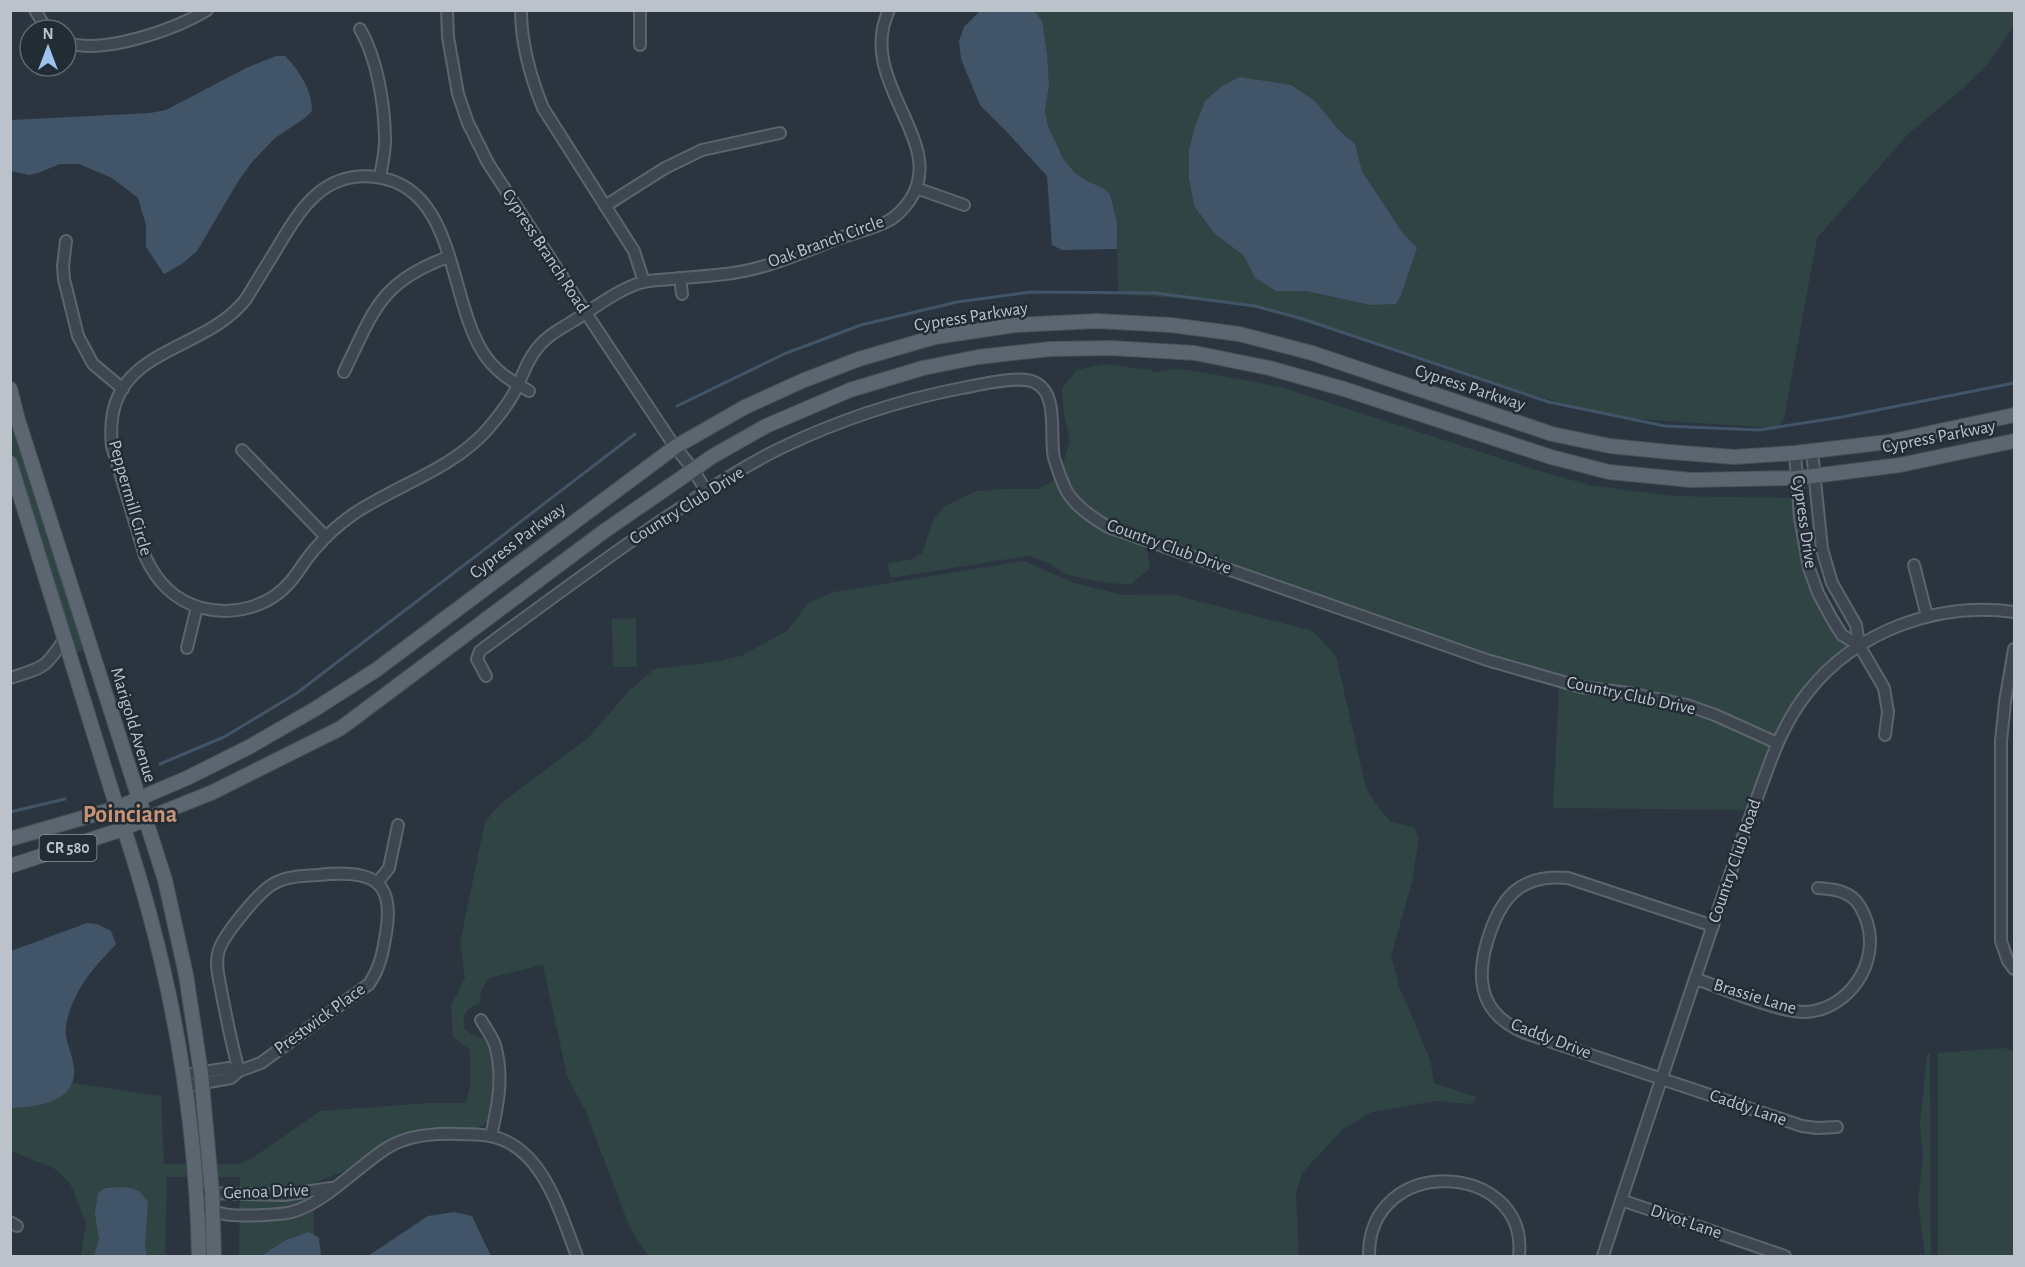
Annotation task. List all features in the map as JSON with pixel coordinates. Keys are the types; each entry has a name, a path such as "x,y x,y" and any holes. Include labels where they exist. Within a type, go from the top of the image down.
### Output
{"main road":[{"name":"Cypress Parkway","path":"10,839 138,800 249,747 376,670 675,447 745,407 802,381 859,359 934,337 1015,326 1097,321 1171,325 1239,334 1312,353 1552,434 1610,446 1734,457 1795,453 1888,442 2014,415"},
{"name":"Cypress Parkway","path":"10,866 124,828 213,792 341,728 603,531 693,469 766,426 850,390 923,368 978,357 1050,349 1111,348 1195,353 1269,368 1344,389 1551,457 1608,472 1692,480 1814,476 1900,465 2014,441"},
{"name":"Marigold Avenue","path":"10,389 14,422 165,880 188,987 202,1078 212,1193 214,1257"},
{"path":"10,463 124,828 159,952 185,1081 198,1199 199,1257"}],"street":[{"path":"78,46 93,46 135,38 179,25 207,10"},
{"name":"Cypress Branch Road","path":"447,10 448,37 458,94 472,133 496,176 706,491"},
{"path":"522,10 526,57 538,95 554,127 634,251 644,282"},
{"path":"640,10 640,45"},
{"name":"Oak Branch Circle","path":"586,313 624,290 644,282 736,273 778,261 894,217 904,207 916,188 920,167 918,150 882,61 880,41 883,23 889,10"},
{"path":"360,29 374,59 386,138 380,177"},
{"path":"605,206 665,168 702,150 780,133"},
{"name":"Peppermill Circle","path":"529,391 518,385 499,372 478,345 436,220 424,203 404,187 380,177 347,178 324,188 297,216 246,299 235,312 152,359 136,372 118,399 112,421 112,446 145,556 152,571 164,586 179,598 197,607 235,611 265,602 289,583 326,537 364,507 441,467 463,452 489,428 504,408 518,385 537,348 554,333 586,313"},
{"path":"916,188 964,205"},
{"path":"66,241 64,279 78,336 93,364 123,389"},
{"path":"344,372 368,322 388,292 400,280 416,270 448,257"},
{"path":"680,278 682,294"},
{"name":"Country Club Drive","path":"486,676 477,659 480,651 602,560 706,491 780,448 844,420 918,396 995,382 1035,382 1044,390 1052,412 1054,456 1066,490 1087,514 1108,527 1487,660 1581,687 1629,693 1687,705 1777,742"},
{"path":"242,450 326,537"},
{"path":"1812,451 1819,533 1827,568 1839,598 1856,625 1859,645 1884,688 1888,712 1885,735"},
{"name":"Cypress Drive","path":"1795,453 1802,532 1814,581 1842,635 1859,645"},
{"path":"1914,565 1927,616"},
{"path":"187,648 197,607"},
{"name":"Country Club Road","path":"1603,1257 1661,1079 1777,742 1793,712 1815,683 1859,645 1901,625 1927,616 1978,610 2014,612"},
{"path":"10,678 43,667 50,661 64,638"},
{"path":"2014,649 2004,709 2000,757 2001,941 2008,961 2014,969"},
{"path":"239,1071 217,970 218,952 225,935 265,890 282,880 353,873 365,876 377,883 389,868 398,825"},
{"name":"Caddy Drive","path":"1661,1079 1525,1033 1502,1019 1486,998 1481,981 1481,963 1491,928 1500,907 1514,891 1537,879 1556,876 1713,926"},
{"name":"Prestwick Place","path":"185,1081 202,1078 231,1078 239,1071 261,1063 369,984 380,966 389,914 386,896 377,883"},
{"name":"Brassie Lane","path":"1695,979 1790,1010 1815,1010 1839,1000 1852,988 1864,969 1870,948 1868,927 1861,908 1852,898 1834,890 1818,888"},
{"path":"481,1020 495,1043 500,1077 500,1095 491,1136"},
{"name":"Caddy Lane","path":"1661,1079 1802,1126 1837,1127"},
{"name":"Genoa Drive","path":"198,1199 224,1214 274,1215 293,1212 309,1205 386,1149 401,1141 426,1135 491,1136 529,1157 540,1172 551,1192 577,1257"},
{"path":"1369,1257 1374,1226 1390,1201 1416,1185 1438,1180 1459,1182 1482,1190 1502,1204 1515,1224 1519,1239 1519,1257"},
{"name":"Genoa Drive","path":"198,1199 212,1193 284,1195 334,1187"},
{"name":"Divot Lane","path":"1621,1200 1785,1257"}],"green space":[{"path":"2014,10 2014,25 1987,65 1908,134 1817,238 1784,419 1777,428 1649,420 1599,413 1485,382 1368,340 1252,307 1189,299 1118,294 1117,221 1114,207 1110,194 1075,173 1064,160 1048,126 1045,111 1049,85 1047,53 1042,20 1034,11","holes":["1275,83 1291,85 1355,144 1362,171 1402,232 1416,248 1409,267 1370,305 1306,291 1276,291 1255,278 1244,256 1214,233 1194,206 1189,179 1189,150 1205,101"]},
{"path":"1103,364 1154,372 1174,369 1190,370 1281,387 1589,485 1673,496 1794,498 1799,546 1805,570 1850,646 1807,687 1774,736 1717,710 1688,700 1630,688 1582,682 1485,654 1110,523 1090,510 1070,487 1062,467 1070,441 1062,388 1077,370"},
{"path":"15,427 86,649 74,653 11,448 10,428"},
{"path":"1057,478 1072,504 1082,514 1105,529 1146,546 1150,568 1130,585 1100,582 1065,574 1049,563 1028,556 891,578 887,564 912,559 922,553 934,519 945,506 976,491 1038,489"},
{"path":"1024,561 1074,583 1124,595 1172,594 1313,631 1336,656 1366,788 1391,822 1414,827 1419,838 1412,882 1391,956 1399,986 1430,1059 1434,1083 1477,1097 1472,1104 1436,1101 1372,1112 1343,1129 1302,1173 1296,1195 1299,1256 648,1256 630,1228 586,1112 567,1076 543,965 489,978 481,991 480,1003 469,1009 465,1015 464,1028 471,1034 486,1040 493,1060 494,1080 489,1121 478,1128 431,1127 401,1134 372,1150 345,1171 314,1183 316,1256 239,1256 240,1177 167,1177 165,1256 81,1256 86,1223 70,1183 55,1169 11,1151 10,1108 36,1105 54,1099 73,1083 161,1096 164,1164 239,1164 254,1157 320,1111 429,1103 466,1103 470,1085 470,1050 453,1037 451,1006 465,978 460,943 485,822 500,804 588,738 628,692 654,669 707,663 741,656 787,631 808,603 833,592"},
{"path":"636,618 637,667 613,667 612,619"},
{"path":"1559,686 1686,710 1771,745 1748,810 1553,808"},
{"path":"2004,1048 2014,1051 2014,1256 1938,1256 1938,1053"},
{"path":"1927,1054 1930,1054 1931,1256 1925,1256 1918,1201 1923,1157 1920,1125"}],"water":[{"path":"980,11 1034,11 1042,20 1049,85 1045,111 1048,126 1064,160 1075,173 1110,194 1117,221 1117,249 1062,250 1052,245 1047,176 980,105 961,59 959,41 964,27"},
{"path":"276,56 285,56 300,74 310,96 312,111 275,138 253,161 239,180 197,251 182,264 164,274 146,247 146,225 138,198 112,178 79,164 60,164 29,175 11,171 11,120 150,113 166,110 246,68"},
{"path":"1239,77 1291,85 1315,101 1338,129 1355,144 1362,171 1402,232 1417,248 1396,304 1370,305 1306,291 1276,291 1255,278 1244,256 1214,233 1194,206 1189,179 1189,150 1195,127 1205,101 1221,87"},
{"path":"87,923 97,924 111,931 116,944 81,986 68,1017 66,1035 74,1075 71,1086 56,1099 34,1106 11,1108 11,951"},
{"path":"126,1187 139,1191 148,1202 145,1246 147,1256 94,1256 99,1239 95,1214 98,1193 106,1188"},
{"path":"454,1212 472,1216 491,1256 368,1256 428,1216"},
{"path":"309,1232 319,1238 321,1256 261,1256 286,1240"}],"waterway":[{"path":"677,406 784,354 861,325 957,302 1031,292 1155,293 1255,306 1300,318 1549,402 1665,426 1759,430 1842,417 2014,383"},
{"path":"160,764 224,737 297,693 635,434"},
{"path":"10,812 65,799"}],"district":[{"name":"Poinciana","path":"130,815"}]}
